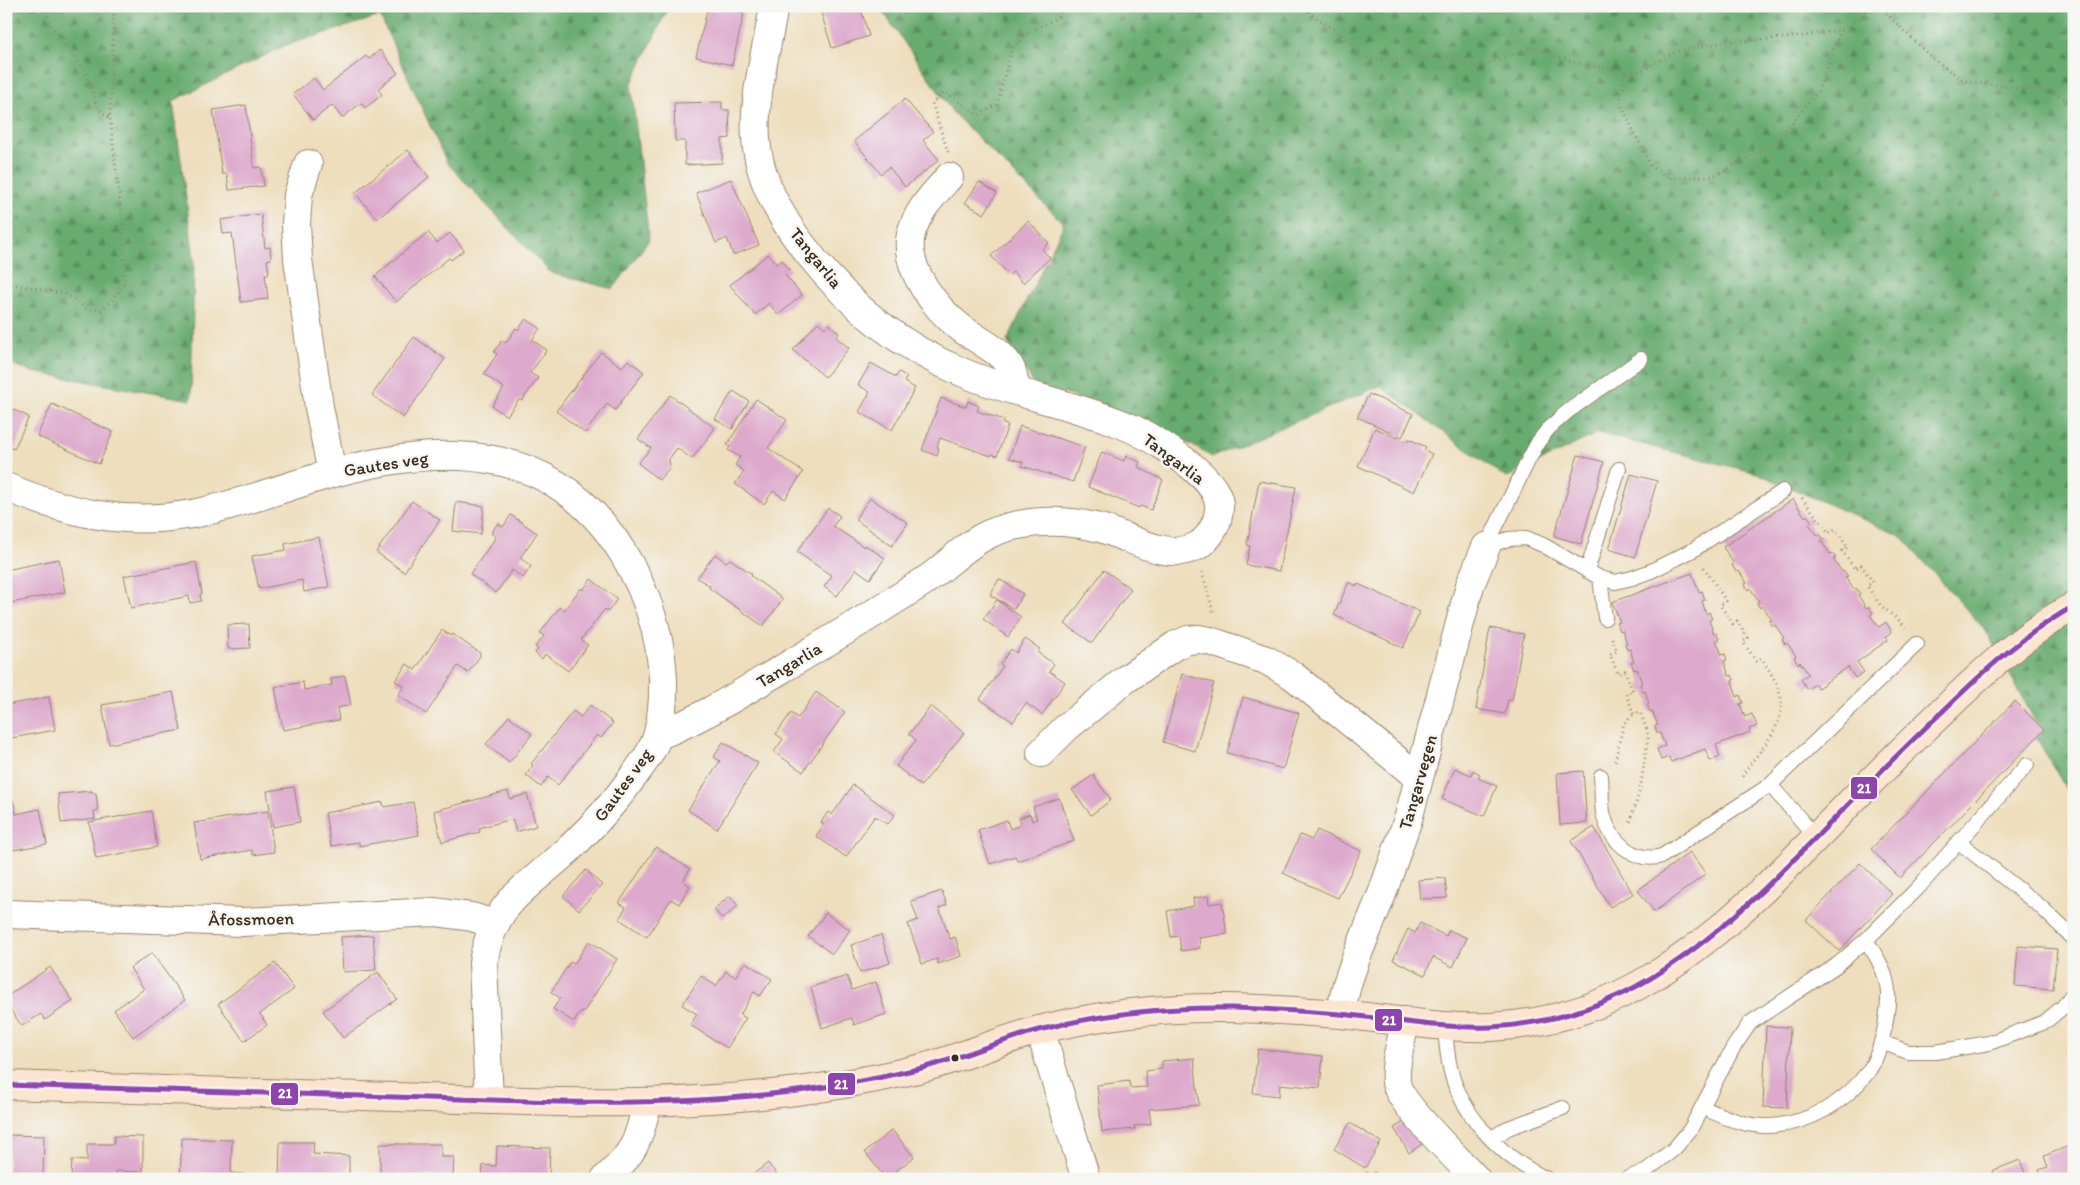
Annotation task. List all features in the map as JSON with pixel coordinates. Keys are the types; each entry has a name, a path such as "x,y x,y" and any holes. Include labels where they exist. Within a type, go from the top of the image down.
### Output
{"main road":[{"path":"6,1085 647,1104 728,1099 852,1082 921,1068 1040,1030 1112,1016 1191,1008 1279,1010 1340,1014 1445,1025 1489,1027 1530,1023 1568,1015 1649,980 1705,940 1768,885 1881,771 1996,661 2032,633 2074,606"}],"street":[{"name":"Tangarlia","path":"657,736 678,728 829,641 930,577 955,556 985,536 1011,525 1062,522 1100,528 1136,542 1163,549 1181,550 1193,548 1203,542 1214,528 1219,513 1219,501 1213,488 1199,474 1152,438 1120,423 966,374 933,359 892,336 862,312 828,277 800,243 775,202 763,173 756,141 757,105 774,6"},
{"name":"Gautes veg","path":"308,164 298,194 296,224 298,260 319,406 332,473"},
{"path":"949,177 929,199 918,215 911,235 912,256 919,278 930,297 945,315 1004,360 1012,370 1016,391"},
{"name":"Gautes veg","path":"6,487 42,502 72,511 104,517 152,517 190,514 208,510 332,473 396,460 444,455 475,457 522,466 566,490 602,524 626,557 643,588 651,613 659,645 664,690 657,736 644,763 612,806 564,854 519,892 494,924 487,942 483,963 489,1100"},
{"name":"Tangarvegen","path":"1340,1014 1350,975 1409,816 1470,585 1486,547"},
{"path":"1041,753 1085,712 1126,679 1176,645 1188,640 1199,639 1266,660 1292,675 1419,778"},
{"name":"Åfossmoen","path":"6,914 243,922 435,912 472,917 494,924"},
{"path":"1405,1021 1397,1066 1396,1084 1411,1107 1476,1179"},
{"path":"1040,1030 1086,1179"},
{"path":"605,1179 634,1149 647,1104"}],"lane":[{"path":"1486,547 1538,442 1549,428 1567,412 1641,359"},
{"path":"1587,571 1619,469"},
{"path":"1486,547 1508,539 1526,538 1543,544 1600,578 1615,582 1651,571 1693,550 1783,491"},
{"path":"1600,578 1607,624"},
{"path":"1601,776 1603,811 1608,827 1624,846 1640,857 1651,859 1662,856 1770,785 1915,645"},
{"path":"1626,1179 1647,1170 1674,1150 1690,1130 1733,1048 1750,1023 1837,964 1866,940 1917,889 2027,765"},
{"path":"1770,785 1816,837"},
{"path":"1959,842 2041,907 2074,939"},
{"path":"1703,1108 1743,1123 1767,1126 1794,1123 1826,1110 1853,1089 1869,1070 1881,1042 1888,1010 1888,985 1880,961 1866,940"},
{"path":"1881,1042 1908,1052 1936,1052 1989,1043 2045,1022 2063,1007 2074,992"},
{"path":"1445,1025 1446,1046 1455,1086 1473,1116 1514,1161 1547,1179"},
{"path":"1492,1138 1508,1128 1562,1108"}],"path":[{"path":"44,6 51,26 85,72 98,109 110,118"},
{"path":"6,283 64,294 88,309 101,310 112,300 125,281 124,237 110,118 114,6"},
{"path":"949,177 947,146 932,103 944,92 978,115 997,105 1011,50 1027,34 1058,17 1063,6"},
{"path":"1300,6 1336,30 1371,60 1445,57 1477,67 1534,47 1573,62 1624,72 1644,70 1675,52 1725,42 1796,37 1841,30 1859,18 1869,6"},
{"path":"1879,6 1932,58 1965,81 2056,92 2074,106"},
{"path":"1624,72 1620,103 1650,165 1668,178 1714,176 1776,143 1818,91 1841,30"},
{"path":"1818,518 1829,533 1835,529 1848,547 1842,551 1855,569 1861,565 1873,582 1867,586 1880,605 1901,622 1915,645"},
{"path":"1193,548 1211,597 1219,634 1226,646"},
{"path":"1713,582 1726,601 1720,605 1733,624 1737,621 1748,638 1743,642 1756,661 1761,658 1776,680 1782,700 1782,713 1776,729 1744,772 1737,788 1740,804"},
{"path":"1607,624 1617,651 1610,654 1618,674 1624,671 1633,691 1626,694 1634,714"},
{"path":"1601,776 1608,775 1612,771 1624,723 1634,714 1640,712 1648,738 1640,790 1624,846"}],"green space":[{"path":"6,6 669,6 631,85 649,240 613,289 551,273 447,163 380,16 284,46 173,101 194,258 191,400 33,372 6,362"},
{"path":"879,6 2074,6 2074,803 2031,728 2040,730 1986,631 1901,536 1757,473 1598,433 1506,478 1380,386 1212,457 1154,423 1034,384 1007,341 1064,224 954,114"}],"building":[{"path":"708,6 744,13 732,65 696,57"},
{"path":"819,6 860,6 869,36 832,48"},
{"path":"380,50 398,73 378,89 382,95 365,108 361,103 342,118 332,105 313,120 293,94 314,78 323,90 366,56 369,59"},
{"path":"905,99 933,132 923,140 939,160 905,187 889,167 881,174 854,141"},
{"path":"722,102 722,110 729,110 730,138 722,139 722,163 685,165 685,141 675,141 674,103"},
{"path":"246,105 254,168 261,167 264,186 229,190 227,174 222,174 213,110"},
{"path":"408,150 429,177 377,219 355,193"},
{"path":"731,179 759,245 733,255 727,238 716,243 696,193"},
{"path":"979,182 997,193 984,214 965,203"},
{"path":"261,214 265,248 270,247 271,259 267,260 269,274 265,274 268,299 241,302 232,233 223,234 221,220"},
{"path":"1028,221 1049,243 1042,249 1050,258 1023,283 1013,272 1009,275 991,256"},
{"path":"428,232 437,243 450,233 464,250 451,260 449,258 396,302 375,276"},
{"path":"768,254 776,264 782,260 790,270 785,275 802,295 778,315 769,303 755,315 730,285"},
{"path":"526,319 540,328 532,340 547,350 530,373 538,378 522,401 519,399 507,416 492,406 504,388 484,374 497,354 494,352 502,340 506,343 516,328 518,330"},
{"path":"818,322 825,328 829,324 839,333 836,337 849,348 825,377 793,350"},
{"path":"414,337 445,359 403,418 372,395"},
{"path":"601,352 622,367 628,360 644,372 615,410 607,404 585,433 556,411"},
{"path":"871,363 896,377 899,372 907,377 904,382 915,388 892,430 859,412 870,392 858,385"},
{"path":"733,391 749,401 732,429 715,419"},
{"path":"1369,394 1413,414 1402,437 1357,417"},
{"path":"670,395 715,428 692,459 677,448 669,459 670,467 659,480 638,463 651,448 638,439"},
{"path":"941,398 966,407 968,401 979,406 977,411 1004,420 1003,424 1008,425 997,456 992,454 991,456 940,438 937,456 922,450"},
{"path":"756,399 787,420 768,448 803,472 785,499 773,491 764,504 735,484 744,471 735,465 740,457 728,450 730,447 727,445"},
{"path":"52,404 113,432 99,464 37,436"},
{"path":"6,406 29,417 14,449 6,446"},
{"path":"1020,426 1085,447 1073,482 1022,466 1023,462 1009,458"},
{"path":"1375,428 1407,442 1409,439 1426,447 1424,450 1432,454 1414,492 1358,466"},
{"path":"1102,452 1124,461 1126,456 1140,462 1138,467 1163,480 1151,510 1140,506 1139,508 1088,487"},
{"path":"1578,455 1604,462 1581,544 1554,536"},
{"path":"1631,474 1657,481 1635,557 1609,549"},
{"path":"1259,481 1296,487 1279,571 1246,565 1250,546 1247,545"},
{"path":"870,498 908,523 892,546 855,519"},
{"path":"1793,499 1805,517 1807,515 1812,522 1809,524 1818,536 1820,534 1824,540 1821,541 1830,554 1832,553 1836,558 1833,559 1842,572 1844,571 1848,576 1845,577 1854,590 1856,588 1866,608 1869,607 1873,613 1870,615 1879,627 1886,622 1892,632 1886,637 1888,640 1857,662 1864,672 1855,678 1848,667 1818,688 1815,684 1807,689 1801,679 1808,674 1800,662 1798,664 1794,657 1796,656 1787,643 1785,644 1782,639 1784,638 1775,625 1773,626 1769,621 1772,620 1763,606 1760,608 1757,603 1759,601 1750,588 1748,590 1745,584 1747,583 1739,571 1736,572 1732,565 1734,564 1723,547"},
{"path":"412,501 440,520 404,572 376,552"},
{"path":"456,502 484,506 481,534 453,531"},
{"path":"828,508 840,516 833,526 864,547 865,545 885,558 870,579 856,569 837,596 824,587 832,576 797,552"},
{"path":"511,515 537,533 520,558 531,566 523,578 512,570 496,593 470,574 496,537 491,533 498,523 503,527"},
{"path":"319,537 329,587 304,592 302,580 259,589 252,556 286,550 285,544"},
{"path":"715,554 726,562 730,559 783,599 763,626 697,578"},
{"path":"59,559 65,592 6,604 6,570"},
{"path":"196,562 202,594 200,594 201,601 190,603 189,596 131,608 124,576"},
{"path":"1104,570 1131,589 1092,643 1065,624"},
{"path":"1692,573 1699,592 1702,591 1705,600 1702,601 1706,614 1709,612 1712,619 1709,620 1714,634 1716,633 1719,639 1716,640 1722,655 1725,654 1727,660 1724,661 1729,676 1732,675 1734,680 1732,681 1737,697 1740,695 1743,703 1740,704 1745,717 1752,714 1757,726 1749,729 1750,732 1716,745 1720,757 1710,761 1705,749 1671,762 1669,757 1661,760 1657,749 1665,746 1660,733 1657,733 1655,726 1658,725 1647,704 1649,704 1645,691 1643,692 1640,684 1642,683 1637,669 1634,670 1631,662 1634,662 1630,649 1627,650 1625,644 1627,643 1622,630 1620,631 1617,623 1620,622 1612,602"},
{"path":"591,579 617,599 608,612 605,609 581,640 588,645 568,671 545,654 542,659 535,653 538,649 535,647 544,636 540,633 560,607 564,610 581,588 583,590"},
{"path":"999,579 1023,594 1014,609 990,595"},
{"path":"1349,582 1357,586 1358,584 1420,612 1403,648 1334,615"},
{"path":"997,600 1021,617 1008,637 983,619"},
{"path":"249,624 250,648 228,649 227,625"},
{"path":"1490,628 1524,634 1512,700 1508,700 1505,714 1476,709"},
{"path":"442,630 451,636 452,634 480,653 480,656 468,673 458,666 426,714 398,695 404,686 395,681 407,664 415,670"},
{"path":"1025,639 1040,649 1037,652 1054,664 1049,671 1065,682 1042,715 1026,703 1013,722 980,699 1003,666 1000,664 1011,649 1016,653"},
{"path":"6,643 11,644 7,658 6,658"},
{"path":"1182,674 1214,683 1195,751 1163,742"},
{"path":"345,676 351,705 337,708 339,720 283,730 275,687 303,682 304,690 332,685 331,679"},
{"path":"173,692 181,730 109,744 102,705"},
{"path":"816,692 845,712 803,772 774,752 783,739 776,734 791,713 798,718"},
{"path":"49,697 55,730 6,739 6,705"},
{"path":"1243,697 1299,713 1283,769 1227,753"},
{"path":"2015,701 2044,730 1900,878 1871,849"},
{"path":"590,705 613,723 601,738 597,735 558,785 548,777 541,787 526,775 533,766 531,764 573,711 581,717"},
{"path":"931,706 964,733 921,786 896,766 916,740 909,734"},
{"path":"509,716 532,734 509,763 486,744"},
{"path":"723,742 758,763 717,829 688,810 720,761 714,757"},
{"path":"1455,768 1471,775 1473,770 1480,774 1478,778 1497,786 1484,816 1442,799"},
{"path":"1583,771 1587,823 1560,825 1557,773"},
{"path":"1093,775 1111,800 1091,815 1072,790"},
{"path":"853,785 895,815 888,824 875,816 846,857 816,836 824,824 821,822 828,812 832,815"},
{"path":"294,787 300,822 273,827 267,791"},
{"path":"92,791 92,793 96,793 98,811 94,811 95,819 61,823 58,794"},
{"path":"508,791 510,799 527,794 536,826 516,832 512,819 479,828 480,832 442,842 434,811"},
{"path":"1059,798 1074,841 1017,861 1015,856 990,864 978,830 1007,820 1010,829 1021,825 1019,818 1030,814 1032,821 1037,819 1033,807"},
{"path":"13,800 16,814 40,809 47,844 13,850 11,845 6,846 6,801"},
{"path":"383,802 384,807 413,802 419,835 359,846 359,842 331,846 325,813"},
{"path":"151,811 157,847 96,858 89,822"},
{"path":"268,811 274,852 253,855 252,850 200,859 194,823"},
{"path":"1594,827 1633,894 1610,907 1571,841"},
{"path":"1317,830 1361,851 1338,898 1283,873 1300,835 1312,840"},
{"path":"656,847 690,869 683,881 690,886 679,904 671,899 647,937 619,919 626,907 619,903"},
{"path":"1690,852 1706,874 1654,912 1638,890"},
{"path":"1860,863 1892,894 1839,951 1806,920"},
{"path":"586,870 602,885 579,910 563,896"},
{"path":"1445,878 1447,898 1420,899 1418,880"},
{"path":"942,891 947,905 939,908 950,939 955,937 961,956 938,964 937,959 922,964 908,924 918,920 911,901"},
{"path":"730,896 738,906 722,919 714,909"},
{"path":"1208,896 1209,904 1222,902 1227,934 1199,938 1200,948 1181,951 1179,936 1171,937 1167,911 1194,906 1193,898"},
{"path":"826,913 850,930 832,954 808,936"},
{"path":"1420,923 1446,936 1449,930 1467,938 1453,967 1433,957 1425,975 1393,960 1408,929 1415,933"},
{"path":"373,935 376,970 343,972 341,937"},
{"path":"881,935 890,963 860,973 851,945"},
{"path":"589,941 617,959 583,1013 581,1011 574,1022 553,1009 560,998 551,992 570,962 574,964"},
{"path":"2018,946 2057,949 2053,989 2015,986"},
{"path":"152,953 185,1000 133,1037 114,1010 144,989 130,968"},
{"path":"745,962 772,979 760,996 754,992 740,1015 746,1018 727,1048 690,1025 697,1014 682,1005 701,976 716,986 726,971 735,977"},
{"path":"275,963 294,989 260,1014 267,1025 244,1041 218,1004"},
{"path":"50,967 73,1001 45,1020 41,1014 22,1026 6,1004 6,997"},
{"path":"378,972 397,999 343,1038 323,1011"},
{"path":"847,976 852,990 876,982 886,1014 854,1025 852,1018 822,1028 811,987"},
{"path":"1766,1026 1790,1027 1787,1108 1763,1107"},
{"path":"1258,1049 1323,1056 1320,1088 1280,1084 1279,1096 1253,1093"},
{"path":"1194,1058 1199,1105 1149,1109 1151,1124 1134,1126 1135,1129 1102,1132 1097,1085 1129,1081 1130,1088 1147,1087 1145,1071 1162,1069 1162,1061"},
{"path":"1407,1120 1422,1144 1409,1153 1394,1128"},
{"path":"1350,1123 1381,1142 1365,1168 1334,1149"},
{"path":"892,1130 914,1157 886,1179 865,1152"},
{"path":"9,1135 44,1136 43,1179 8,1179"},
{"path":"114,1136 143,1137 143,1172 116,1171 116,1179 71,1179 72,1160 87,1161 87,1144 114,1144"},
{"path":"182,1138 232,1140 231,1173 245,1174 245,1179 180,1178"},
{"path":"280,1142 314,1142 313,1154 349,1156 349,1179 279,1179"},
{"path":"380,1144 441,1144 441,1157 454,1157 453,1179 440,1179 440,1176 395,1176 395,1179 380,1179"},
{"path":"2074,1144 2074,1179 2042,1179 2039,1170 2048,1167 2044,1156"},
{"path":"497,1146 550,1148 549,1179 482,1179 483,1165 496,1166"},
{"path":"2020,1160 2027,1179 1995,1179 1992,1171"},
{"path":"768,1163 780,1179 747,1179"},
{"path":"1366,1172 1372,1175 1374,1172 1389,1179 1362,1179"}],"transit line":[{"name":"21","path":"6,1085 558,1102 649,1102 739,1097 829,1087 933,1065 1009,1039 1062,1024 1158,1010 1231,1008 1299,1011 1434,1025 1472,1027 1512,1025 1554,1018 1594,1005 1633,988 1677,961 1725,924 1792,862 1888,764 1973,682 2021,641 2074,606"}]}
